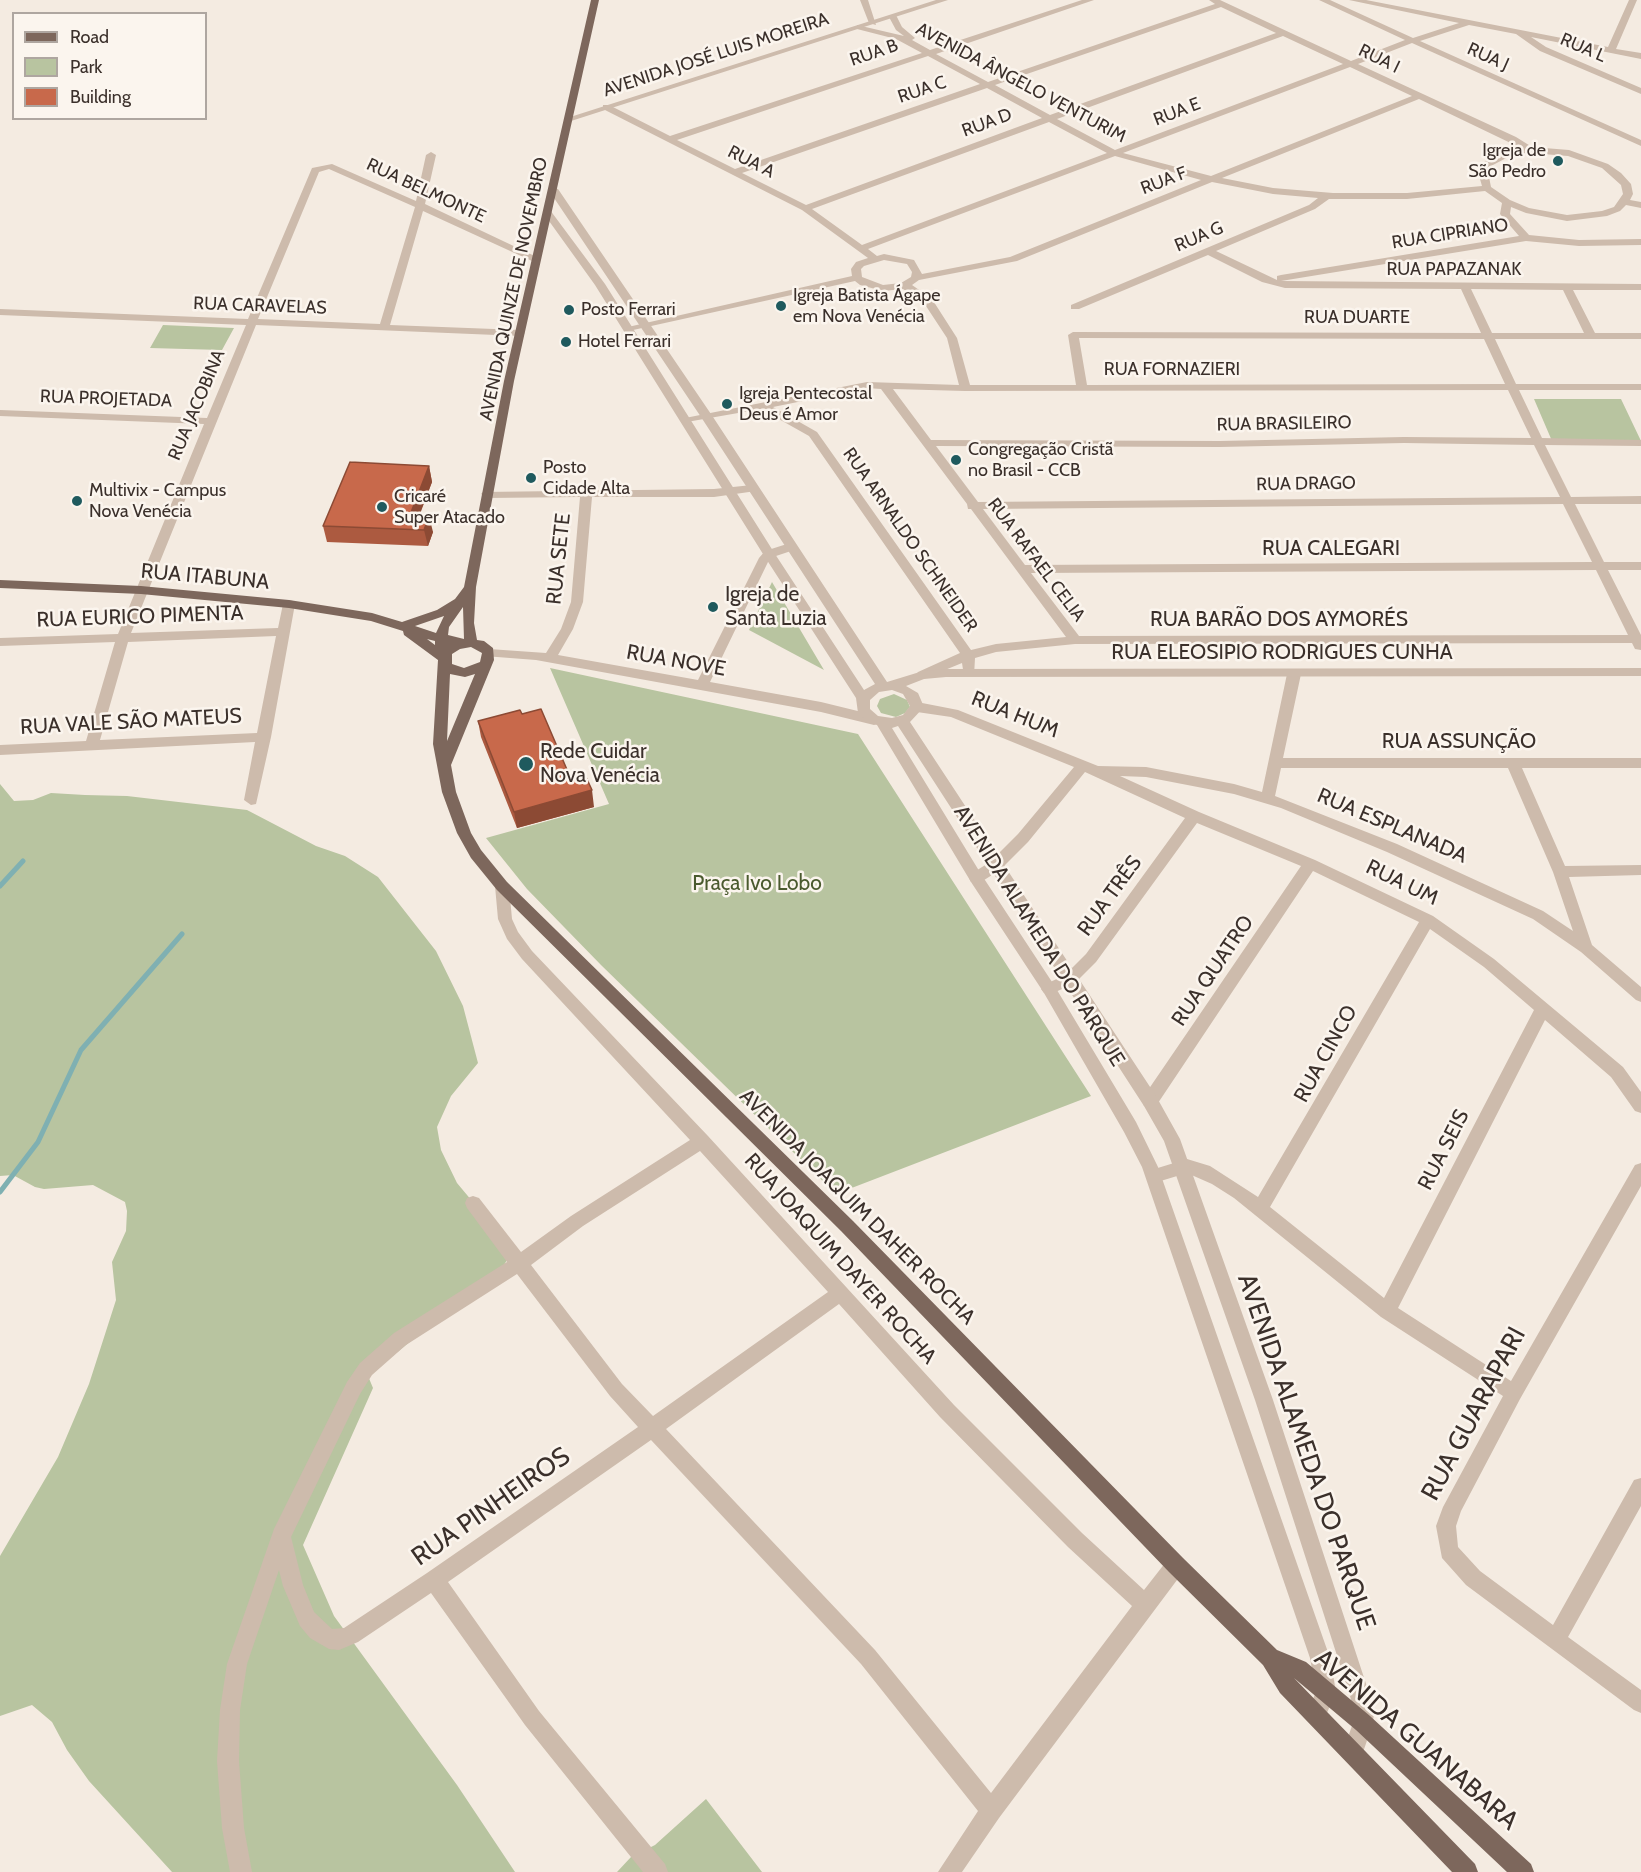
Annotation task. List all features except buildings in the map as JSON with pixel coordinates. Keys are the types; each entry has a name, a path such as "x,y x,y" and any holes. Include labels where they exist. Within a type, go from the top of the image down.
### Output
{"main road":[{"name":"AVENIDA QUINZE DE NOVEMBRO","path":"468,643 468,591 487,494 519,333 595,0"},
{"name":"RUA ITABUNA","path":"0,584 141,590 289,604 362,615 441,638 468,643"},
{"path":"403,626 441,613 468,591"},
{"path":"468,591 447,620 441,638 446,667 458,672 473,672 487,660"},
{"path":"403,626 444,657"},
{"path":"443,768 487,660 485,647 468,643 444,657"},
{"name":"AVENIDA JOAQUIM DAHER ROCHA","path":"444,657 440,721 443,768 456,815 464,833 476,854 502,886 847,1226 1176,1565 1270,1658"},
{"name":"AVENIDA GUANABARA","path":"1270,1658 1299,1669 1363,1723 1523,1872"},
{"name":"AVENIDA GUANABARA","path":"1270,1658 1287,1686 1467,1872"}],"street":[{"path":"864,0 873,23"},
{"name":"AVENIDA JOSÉ LUIS MOREIRA","path":"568,119 944,0"},
{"name":"RUA B","path":"670,139 1090,0"},
{"name":"RUA J","path":"1323,0 1641,143"},
{"path":"1353,0 1516,30 1641,58"},
{"path":"1611,50 1633,0"},
{"name":"RUA I","path":"1217,2 1513,139 1530,150"},
{"name":"RUA C","path":"735,172 990,84 1217,2"},
{"name":"AVENIDA ÂNGELO VENTURIM","path":"893,17 904,34 931,52"},
{"name":"RUA E","path":"863,248 1411,40 1470,22"},
{"name":"AVENIDA ÂNGELO VENTURIM","path":"860,27 899,37 931,52 1119,151 1215,179 1273,191 1407,196 1485,184"},
{"name":"RUA L","path":"1516,30 1543,49 1641,91"},
{"name":"RUA D","path":"805,208 1283,33"},
{"name":"RUA F","path":"916,278 1013,260 1419,96"},
{"name":"RUA A","path":"606,107 805,208 874,258"},
{"path":"1631,190 1617,209 1604,214 1567,218 1526,210 1506,202 1485,184 1483,172 1487,164 1497,157 1530,150 1569,153 1588,158 1618,175 1631,190 1641,205"},
{"path":"384,327 420,205 430,155"},
{"name":"RUA BELMONTE","path":"308,183 315,170 329,166 536,259"},
{"name":"RUA JACOBINA","path":"92,745 122,639 308,183"},
{"path":"553,189 707,417 790,547 887,686 901,688 915,701"},
{"name":"RUA G","path":"1075,307 1312,207 1330,194"},
{"path":"1506,202 1505,214 1526,238"},
{"name":"AVENIDA ALAMEDA DO PARQUE","path":"547,212 600,284 862,701 867,716 878,721 976,878 1049,989 1130,1127 1154,1176 1252,1468 1320,1658 1326,1692"},
{"name":"RUA CIPRIANO","path":"1266,280 1526,238 1579,243 1641,242"},
{"name":"RUA PAPAZANAK","path":"1208,251 1266,280 1304,286 1641,287"},
{"path":"628,330 857,278 873,287 904,286 916,278 917,272 910,262 893,257 874,258 860,264 856,269 857,278"},
{"path":"904,286 914,290 927,301 952,338 965,388"},
{"path":"1464,287 1538,442 1640,642"},
{"path":"1567,288 1591,336"},
{"name":"RUA CARAVELAS","path":"0,312 519,333"},
{"name":"RUA DUARTE","path":"1082,387 1073,335 1641,336"},
{"name":"RUA FORNAZIERI","path":"685,421 855,387 884,385 965,388 1641,387"},
{"name":"RUA RAFAEL CELIA","path":"884,385 972,506 1075,640"},
{"name":"RUA ARNALDO SCHNEIDER","path":"763,406 813,434 968,655"},
{"name":"RUA PROJETADA","path":"0,413 210,421"},
{"name":"RUA BRASILEIRO","path":"927,443 1641,443"},
{"path":"487,494 729,492 752,489"},
{"name":"RUA SETE","path":"549,659 567,629 577,602 586,493"},
{"name":"RUA DRAGO","path":"972,506 1641,500"},
{"path":"702,685 760,566 769,554 790,547"},
{"name":"RUA CALEGARI","path":"1020,569 1641,566"},
{"path":"251,800 289,604"},
{"name":"RUA EURICO PIMENTA","path":"0,642 282,632"},
{"name":"RUA BARÃO DOS AYMORÉS","path":"922,675 968,655 1026,644 1075,640 1640,642"},
{"name":"RUA NOVE","path":"487,660 525,655 821,707"},
{"path":"968,655 969,673"},
{"name":"RUA ELEOSIPIO RODRIGUES CUNHA","path":"922,675 1082,671 1294,674 1641,672"},
{"path":"1268,798 1278,763 1294,674"},
{"path":"821,707 862,701 875,688 922,675"},
{"path":"821,707 878,721 902,722 914,713 914,688 922,675"},
{"name":"RUA HUM","path":"915,701 975,721 1089,768"},
{"name":"AVENIDA ALAMEDA DO PARQUE","path":"902,722 1150,1101 1172,1139 1264,1400 1360,1696 1364,1711 1363,1723 1353,1754"},
{"name":"RUA VALE SÃO MATEUS","path":"0,750 264,737"},
{"name":"RUA ASSUNÇÃO","path":"1278,763 1641,763"},
{"path":"1513,763 1560,872 1586,948"},
{"path":"976,878 995,866 1089,768"},
{"name":"RUA ESPLANADA","path":"1089,768 1146,772 1234,789 1268,798 1392,848 1538,915 1586,948 1641,996"},
{"name":"RUA UM","path":"1089,768 1194,816 1310,864 1428,920 1475,952 1617,1072 1641,1106"},
{"path":"1135,790 1146,772"},
{"name":"RUA TRÊS","path":"1049,989 1070,979 1091,958 1194,816"},
{"name":"RUA QUATRO","path":"1150,1101 1310,864"},
{"path":"1560,872 1641,870"},
{"name":"RUA JOAQUIM DAYER ROCHA","path":"502,886 505,919 512,935 527,955 702,1141 947,1411 1075,1540 1145,1605"},
{"name":"RUA CINCO","path":"1260,1209 1428,920"},
{"name":"RUA SEIS","path":"1387,1311 1542,1010"},
{"path":"241,1872 233,1828 228,1761 230,1710 243,1647 282,1536 333,1433 352,1388 366,1369 400,1339 520,1263 577,1221 702,1141"},
{"path":"1154,1176 1182,1167 1195,1167 1204,1171 1240,1193 1387,1311 1514,1393"},
{"name":"RUA GUARAPARI","path":"1641,1170 1633,1188 1514,1393 1453,1507 1446,1526 1449,1551 1473,1578 1641,1703"},
{"path":"473,1203 616,1390 654,1427 868,1657 991,1810"},
{"name":"RUA PINHEIROS","path":"282,1536 293,1586 307,1619 317,1631 329,1639 339,1640 434,1580 654,1427 840,1293"},
{"path":"1556,1639 1641,1487"},
{"path":"949,1872 991,1810 1176,1565"},
{"path":"434,1580 532,1718 657,1872"},
{"path":"1316,1715 1326,1692"}],"green space":[{"path":"163,325 234,328 222,350 150,348"},
{"path":"1534,399 1621,399 1641,441 1552,441"},
{"path":"772,582 824,670 749,630"},
{"name":"Praça Ivo Lobo","path":"550,668 858,734 1091,1096 836,1194 601,965 527,889 486,838 609,804"},
{"path":"894,694 907,700 910,707 905,713 896,717 881,713 877,706 880,699"},
{"path":"0,784 14,801 33,800 51,793 127,796 247,810 316,846 345,856 378,877 436,951 463,1006 478,1063 451,1096 437,1127 441,1150 457,1183 513,1250 504,1265 368,1376 373,1388 303,1545 334,1616 457,1785 515,1872 172,1872 89,1781 67,1750 52,1722 32,1705 0,1716 0,1556 58,1457 89,1384 116,1300 112,1262 126,1231 127,1211 125,1202 93,1185 44,1189 35,1187 13,1175 0,1176"},
{"path":"706,1799 762,1872 617,1872 631,1857 655,1845"}],"waterway":[{"path":"0,886 23,861"},
{"path":"0,1192 38,1142 81,1050 182,934"}],"place":[{"name":"Igreja de São Pedro","path":"1558,161"},
{"name":"Igreja Batista Ágape em Nova Venécia","path":"781,306"},
{"name":"Posto Ferrari","path":"569,310"},
{"name":"Hotel Ferrari","path":"566,342"},
{"name":"Igreja Pentecostal Deus é Amor","path":"727,404"},
{"name":"Congregação Cristã no Brasil - CCB","path":"956,460"},
{"name":"Posto Cidade Alta","path":"531,478"},
{"name":"Multivix - Campus Nova Venécia","path":"77,501"},
{"name":"Cricaré Super Atacado","path":"382,507"},
{"name":"Igreja de Santa Luzia","path":"713,607"},
{"name":"Rede Cuidar Nova Venécia","path":"526,764"}]}
